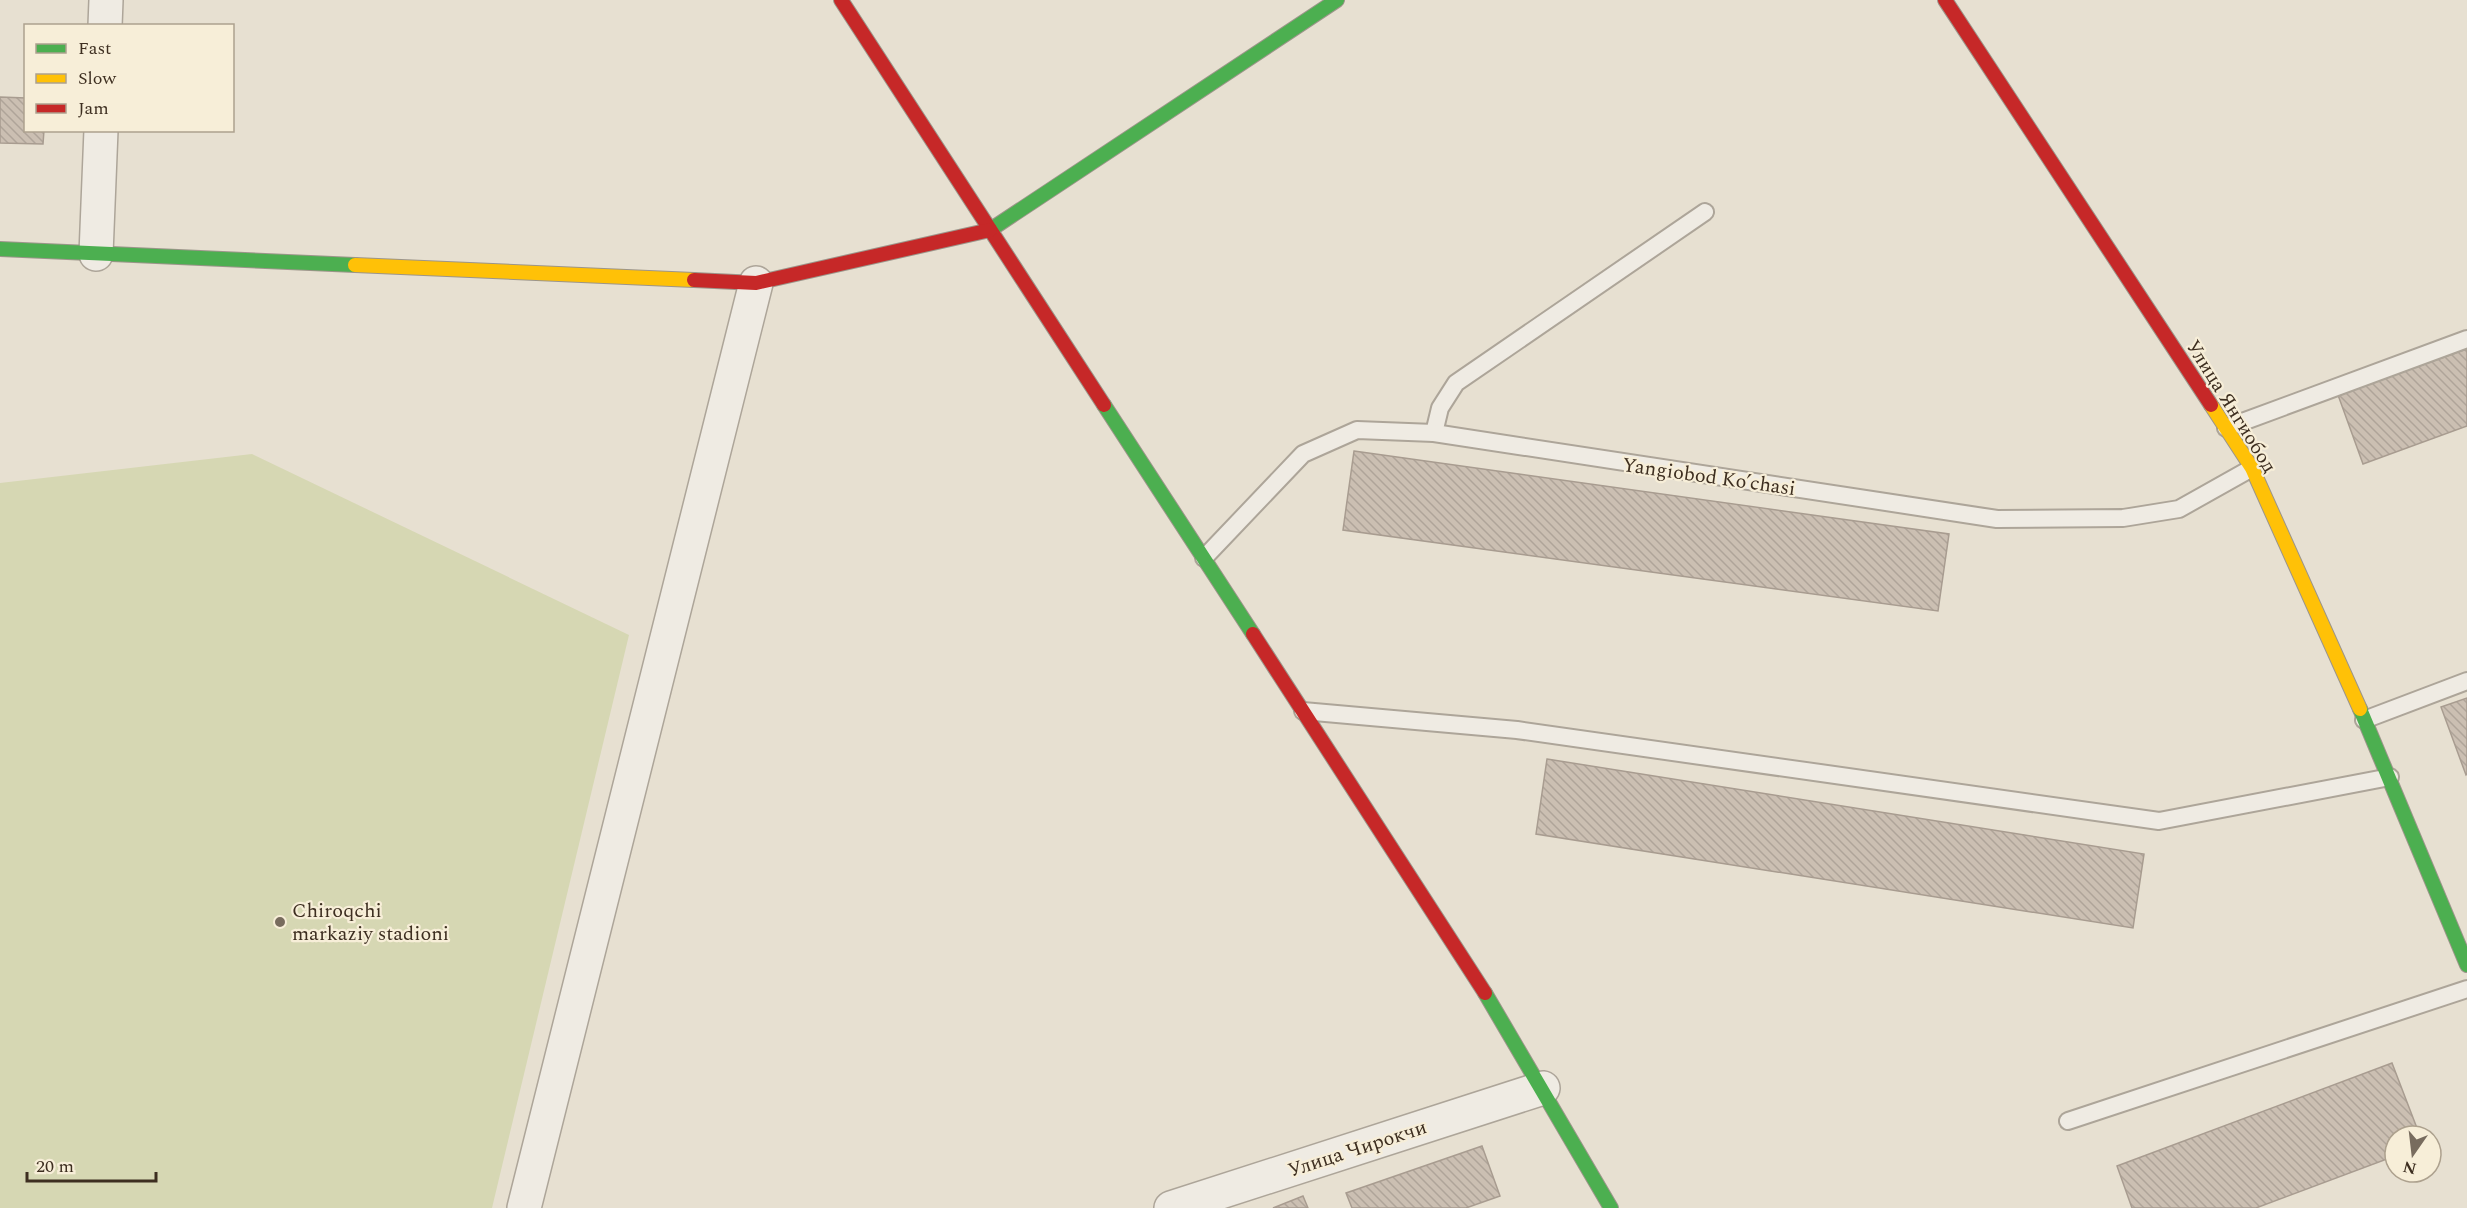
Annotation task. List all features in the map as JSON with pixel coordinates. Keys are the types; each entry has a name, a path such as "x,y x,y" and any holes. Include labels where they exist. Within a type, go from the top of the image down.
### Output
{"street":[{"path":"105,24 106,0"},
{"path":"841,0 1503,1020 1611,1208"},
{"path":"0,249 756,284 991,230 1336,0"},
{"name":"Улица Янгиобод","path":"1945,0 2252,468 2390,777 2467,965"},
{"path":"96,254 101,132"},
{"path":"524,1208 756,284"},
{"name":"Улица Чирокчи","path":"1172,1208 1543,1088"}],"lane":[{"path":"1434,433 1440,408 1456,383 1705,212"},
{"path":"2226,428 2467,339"},
{"name":"Yangiobod Ko’chasi","path":"1204,558 1303,454 1357,430 1434,433 1997,519 2123,518 2179,509 2252,468"},
{"path":"2364,720 2467,681"},
{"path":"1303,711 1517,730 2160,821 2390,777"},
{"path":"2068,1122 2467,990"}],"green space":[{"name":"Chiroqchi markaziy stadioni","path":"252,454 629,635 492,1208 0,1208 0,483"}],"building":[{"path":"0,97 24,98 24,132 44,132 43,144 0,143"},
{"path":"2467,349 2467,426 2363,464 2338,395"},
{"path":"1354,451 1949,534 1938,611 1343,530"},
{"path":"2467,698 2467,774 2466,775 2441,707"},
{"path":"1547,759 2144,854 2133,928 1536,834"},
{"path":"2392,1063 2415,1124 2383,1124 2383,1160 2256,1208 2132,1208 2117,1166"},
{"path":"1482,1146 1500,1196 1466,1208 1352,1208 1346,1193"},
{"path":"1303,1196 1308,1208 1273,1208"}],"traffic: fast":[{"path":"990,230 1337,0"},
{"path":"0,249 355,265"},
{"path":"1104,405 1253,634"},
{"path":"2360,709 2467,965"},
{"path":"1485,993 1611,1208"}],"traffic: slow":[{"path":"355,265 694,280"},
{"path":"2211,405 2252,468 2360,709"}],"traffic: jam":[{"path":"841,0 1104,405"},
{"path":"1945,0 2211,405"},
{"path":"694,280 756,283 990,230"},
{"path":"1253,634 1485,993"}],"place":[{"name":"Chiroqchi markaziy stadioni","path":"280,922"}]}
